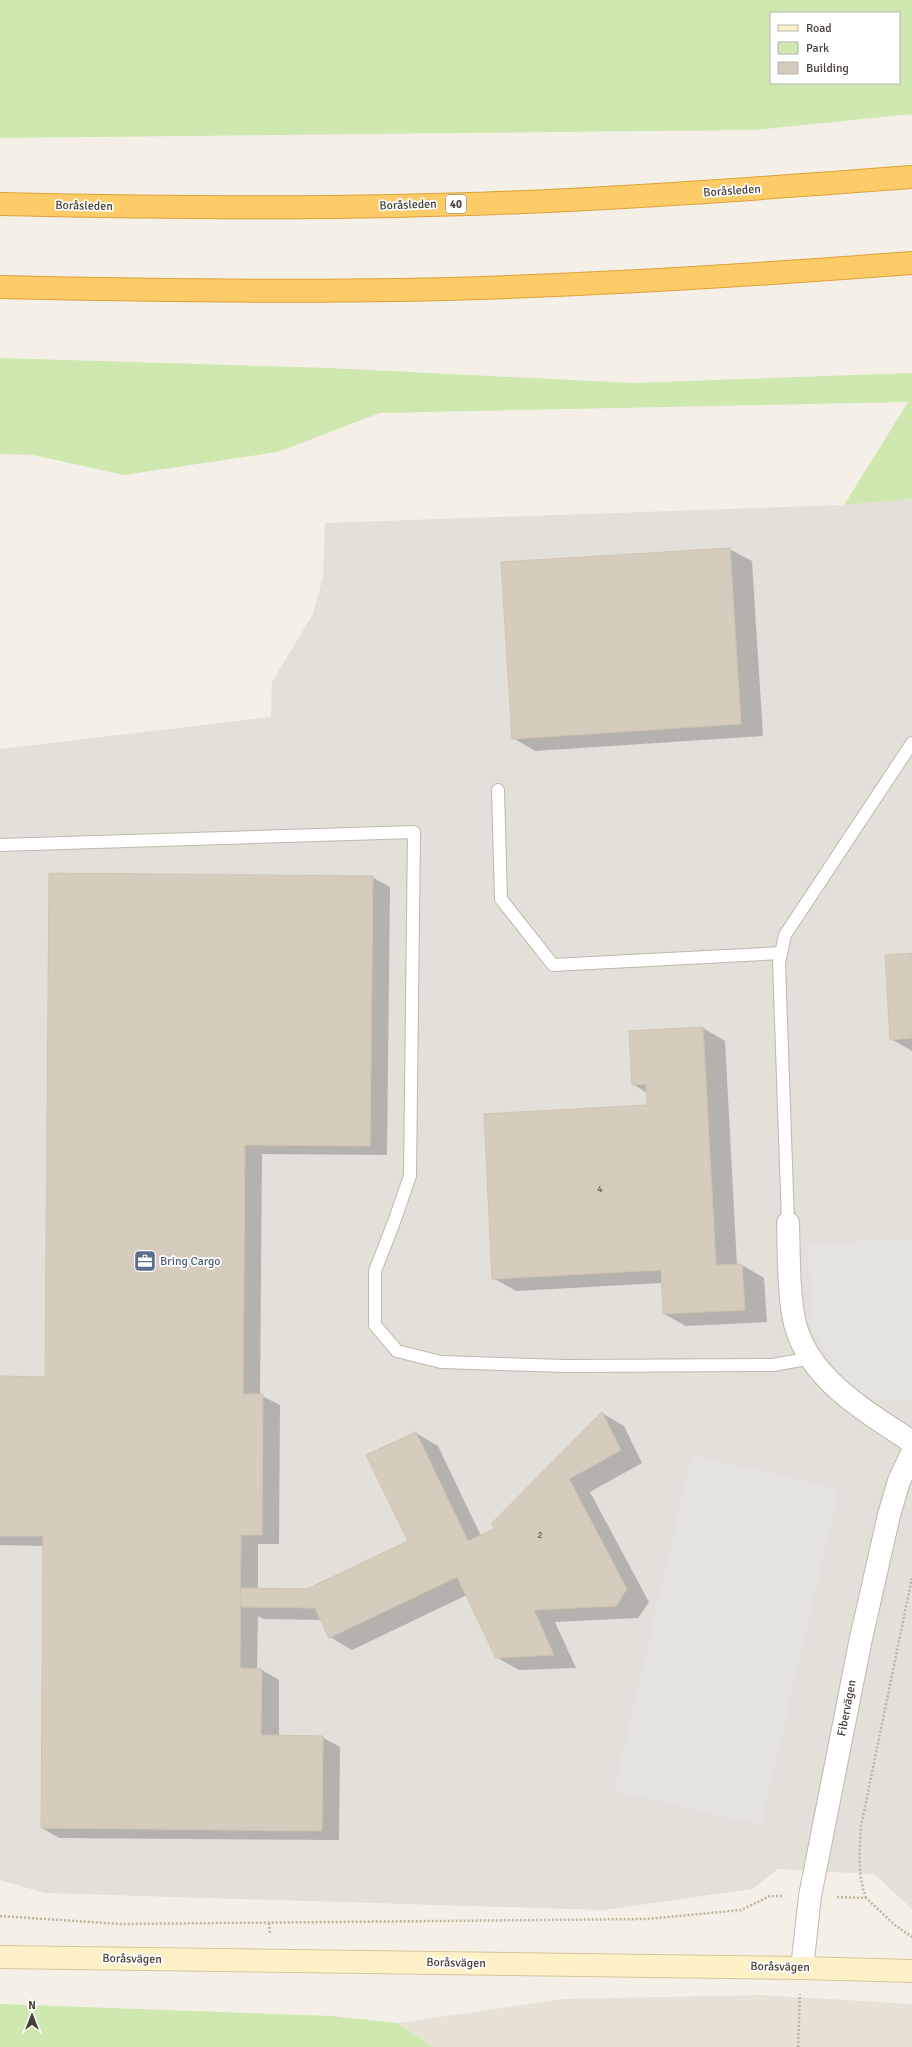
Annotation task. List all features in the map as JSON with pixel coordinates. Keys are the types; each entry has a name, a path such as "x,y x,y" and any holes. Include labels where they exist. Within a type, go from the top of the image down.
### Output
{"highway":[{"name":"Boråsleden","path":"0,204 140,207 394,206 689,194 912,177"},
{"path":"0,287 137,290 400,290 692,279 912,263"}],"street":[{"path":"788,1223 793,1315 801,1341 827,1380 856,1404 912,1442"},
{"name":"Fibervägen","path":"802,1968 810,1896 860,1643 889,1515 899,1481 912,1453"},
{"name":"Boråsvägen","path":"0,1958 802,1968 912,1971"}],"lane":[{"path":"788,1223 779,963 785,935 912,743"},
{"path":"498,790 501,898 553,965 781,953"},
{"path":"0,845 414,832 410,1176 375,1271 375,1325 397,1351 441,1362 566,1366 773,1365 812,1358"}],"path":[{"path":"912,1578 861,1826 860,1862 861,1885 866,1898 896,1926 912,1937"},
{"path":"0,1916 120,1924 647,1919 741,1910 770,1896 866,1898"},
{"path":"798,2047 802,1968"}],"shaded area":[{"path":"912,499 912,1909 874,1874 778,1869 752,1889 604,1910 45,1893 0,1880 0,749 271,717 272,682 313,614 323,577 325,523 844,505"},
{"path":"912,1239 912,1401 870,1399 847,1383 812,1329 808,1244"},
{"path":"692,1455 839,1489 761,1825 614,1791"},
{"path":"760,1995 912,2004 912,2047 433,2047 397,2023 563,1999"}],"green space":[{"path":"0,0 912,0 912,114 754,130 0,138"},
{"path":"0,358 330,368 632,383 912,373 912,499 844,505 908,402 380,413 278,452 124,475 33,455 0,454"},
{"path":"0,2004 331,2016 397,2023 433,2047 0,2047"}],"building":[{"path":"730,548 741,724 512,739 501,562"},
{"name":"Bring Cargo","path":"49,873 373,876 370,1146 245,1145 243,1394 263,1394 262,1535 241,1535 240,1668 262,1669 261,1735 323,1736 322,1831 41,1828 43,1536 0,1536 0,1376 45,1377"},
{"path":"912,953 912,1038 890,1040 885,955"},
{"path":"703,1027 716,1265 742,1264 745,1310 663,1314 661,1270 492,1279 484,1114 647,1105 646,1084 632,1085 629,1031"},
{"path":"602,1412 621,1450 569,1479 627,1589 616,1606 534,1610 554,1655 496,1658 457,1577 329,1638 315,1608 241,1607 241,1588 307,1589 408,1541 366,1455 416,1432 468,1541 494,1529 492,1523"}],"place":[{"name":"Bring Cargo","path":"145,1261"}]}
